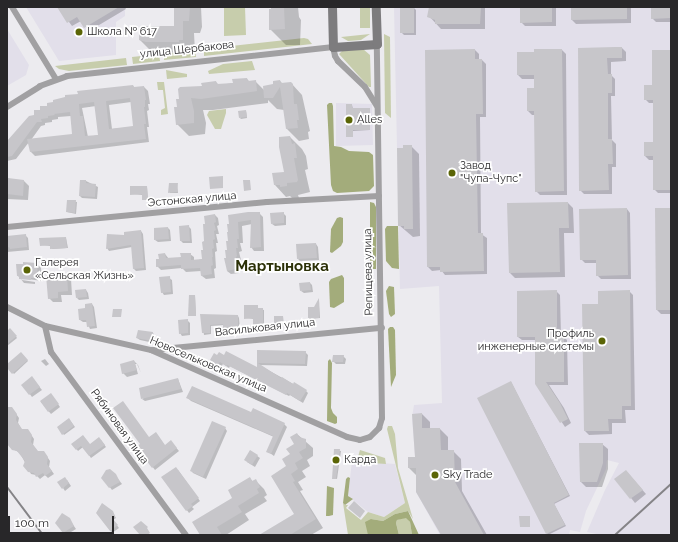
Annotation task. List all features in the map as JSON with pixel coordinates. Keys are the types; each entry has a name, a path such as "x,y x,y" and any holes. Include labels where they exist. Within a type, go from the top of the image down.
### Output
{"street":[{"path":"12,7 56,79"},
{"path":"332,7 334,56 365,88 378,107"},
{"name":"Репищева улица","path":"374,434 379,428 382,418 382,328 376,7"},
{"name":"улица Щербакова","path":"7,107 40,86 67,76 333,47 377,44"},
{"name":"Эстонская улица","path":"7,227 267,202 379,196"},
{"name":"Новосельковская улица","path":"7,307 45,326 151,350 347,437 360,440 374,434"},
{"name":"Рябиновая улица","path":"45,326 51,352 186,535"},
{"name":"Васильковая улица","path":"151,350 382,328"}],"shaded area":[{"name":"Школа № 617","path":"26,7 128,7 125,9 125,16 116,22 116,55 59,61"},
{"path":"394,7 671,7 671,535 601,535 587,532 605,490 619,463 607,460 606,469 586,511 580,532 570,530 569,535 440,535 416,492 416,463 408,463 408,457 415,457 412,417 414,405 442,403 439,286 400,289"},
{"path":"7,29 29,65 26,75 7,86"},
{"path":"336,103 372,104 373,145 336,146"},
{"path":"352,461 395,464 405,503 384,517 368,512 348,496"}],"green space":[{"path":"224,7 245,7 246,35 224,36"},
{"path":"360,7 370,7 370,28 360,28"},
{"path":"370,34 361,40 348,41 341,37"},
{"path":"384,34 390,37 391,118 385,113"},
{"path":"304,38 308,39 312,44 204,56 204,49"},
{"path":"363,49 370,55 371,87 369,87 339,54 342,51"},
{"path":"195,50 196,57 164,60 164,54"},
{"path":"159,54 160,61 133,64 132,57"},
{"path":"126,58 127,65 69,71 59,69 55,66"},
{"path":"252,61 255,70 209,74 208,71 223,64"},
{"path":"166,70 187,74 187,77 167,79"},
{"path":"157,82 164,82 168,114 161,115 161,110 165,108 163,90 158,90"},
{"path":"332,103 333,106 334,146 341,147 349,151 369,152 373,155 374,186 369,191 337,193 333,191 331,185 327,105"},
{"path":"226,109 221,129 215,129 207,115 209,111"},
{"path":"370,202 374,203 376,207 376,269 370,269"},
{"path":"337,218 343,218 343,242 341,246 332,253 330,252 331,229"},
{"path":"387,226 398,226 399,269 392,268 386,261 385,229"},
{"path":"342,275 344,278 344,302 334,308 330,307 329,282 331,279"},
{"path":"389,286 394,287 395,314 391,317 389,314 386,291"},
{"path":"393,327 395,330 396,375 391,387 388,329"},
{"path":"330,359 332,363 331,408 337,417 337,423 335,424 327,421 328,361"},
{"path":"388,426 392,426 395,434 398,468 413,519 408,511 395,514 383,521 371,519 368,535 348,535 343,503 348,505 346,508 361,520 368,512 384,517 405,503 387,429"},
{"path":"360,450 385,458 386,464 358,462 357,460"},
{"path":"348,477 350,478 348,496 353,499 345,505 343,503 346,479"},
{"path":"327,486 334,488 333,515 329,516 326,516"},
{"path":"408,511 419,535 412,535 410,522 406,518 397,520 396,523 399,535 368,535 365,522 371,519 383,521 395,514"},
{"path":"406,517 410,522 412,535 399,535 396,523 397,520"}],"building":[{"path":"57,7 119,7 84,28 77,17 67,23"},
{"path":"174,7 190,7 189,21 183,21 183,40 179,40 179,42 146,42 139,40 139,29 143,29 143,26 174,26"},
{"path":"271,7 284,7 285,29 269,30 269,9 271,9"},
{"path":"400,7 414,7 414,33 400,33"},
{"path":"429,7 481,7 480,24 435,24 435,20 427,17"},
{"path":"520,7 552,7 552,22 520,23"},
{"path":"571,7 627,7 627,19 571,20"},
{"path":"651,7 671,7 671,18 651,19"},
{"path":"622,47 622,58 607,58 608,74 612,74 612,93 608,93 608,139 612,139 613,164 608,164 609,190 579,191 578,48"},
{"name":"Завод \"Чупа-Чупс\"","path":"475,49 475,59 482,59 483,114 476,114 478,233 483,233 484,271 440,272 440,267 427,267 425,50"},
{"path":"534,49 562,49 564,191 535,192 534,111 527,111 527,88 534,88 534,75 517,75 517,52 534,52"},
{"path":"652,50 671,50 671,190 653,190 653,156 644,156 644,142 653,142 653,100 644,100 644,85 652,85"},
{"path":"247,78 248,81 256,80 257,91 201,99 191,98 194,111 194,123 176,125 174,107 177,107 176,99 179,99 178,89 180,87 202,86 201,83 216,81 217,84 233,83 232,79"},
{"path":"280,80 281,83 291,82 293,84 294,104 297,104 299,120 297,120 298,128 286,129 280,87 273,98 264,98 263,86 273,84 273,81"},
{"path":"133,85 134,87 144,86 146,100 144,107 146,124 144,124 146,139 30,152 27,139 72,134 70,112 54,114 55,115 48,116 48,118 41,119 42,122 37,122 12,156 7,157 7,141 29,116 34,115 34,110 40,110 40,106 47,106 47,103 65,97 65,95 78,94 77,91","holes":["130,98 133,126 109,129 106,101","94,102 98,135 85,136 83,116 80,116 79,104"]},
{"path":"346,104 352,104 352,108 370,108 370,130 353,130 353,137 346,137"},
{"path":"246,110 247,117 239,118 238,111"},
{"path":"290,136 292,144 295,143 297,158 294,158 298,180 297,182 287,183 287,186 280,187 280,185 274,185 272,173 284,172 279,147 279,137"},
{"path":"403,145 412,145 413,229 404,229 404,226 398,226 397,148 403,148"},
{"path":"223,176 223,188 210,189 209,177"},
{"path":"8,178 24,180 23,196 7,194"},
{"path":"80,180 86,180 86,183 96,184 95,197 79,196"},
{"path":"243,180 250,180 251,190 244,191"},
{"path":"169,183 178,183 177,192 168,193"},
{"path":"130,186 147,186 148,200 142,200 142,194 130,195"},
{"path":"67,200 76,200 75,213 66,212"},
{"path":"568,202 569,228 559,228 560,272 509,273 507,203"},
{"path":"627,208 628,275 596,276 596,260 580,260 579,209"},
{"path":"655,208 671,208 671,310 656,310"},
{"path":"260,212 261,247 250,248 251,220 238,222 239,239 237,239 238,248 236,248 237,265 235,265 236,269 227,271 224,258 226,258 225,250 227,250 226,241 228,241 228,215"},
{"path":"284,212 284,223 271,224 270,213"},
{"path":"215,214 216,222 214,223 216,230 214,231 215,239 213,240 214,248 212,249 212,274 201,276 200,268 181,269 181,265 156,267 156,259 159,259 158,254 165,253 166,258 181,257 180,253 191,253 191,260 202,259 201,250 203,250 202,242 204,241 204,216"},
{"path":"189,225 190,241 180,241 179,226"},
{"path":"168,227 169,239 154,240 154,228"},
{"path":"141,230 144,268 133,269 131,245 106,249 107,234 124,235 124,232"},
{"path":"26,234 27,247 7,248 7,236"},
{"path":"66,237 67,248 50,249 50,245 40,246 39,238"},
{"path":"316,243 317,258 297,259 296,244"},
{"path":"23,262 37,263 38,278 31,278 31,280 19,279 19,276 17,276 16,264 23,264"},
{"path":"67,274 68,291 58,292 58,298 48,299 46,275"},
{"path":"170,276 171,292 161,293 159,277"},
{"path":"310,282 311,290 300,291 299,283"},
{"path":"86,289 87,297 76,298 75,290"},
{"path":"557,290 557,335 564,335 564,382 546,382 560,403 568,419 560,423 535,384 535,337 517,337 517,291"},
{"path":"630,290 631,406 622,406 622,419 608,419 609,431 584,431 582,304 598,304 598,291"},
{"path":"189,295 195,295 196,316 188,316"},
{"path":"319,298 319,318 308,318 308,307 314,307"},
{"path":"92,303 95,326 87,327 86,320 79,320 78,309 85,308 85,304"},
{"path":"244,305 258,305 258,308 263,308 263,327 253,327 253,318 244,319"},
{"path":"113,309 122,309 121,317 112,317"},
{"path":"200,314 238,315 238,328 223,329 223,324 210,325 210,333 202,333"},
{"path":"274,316 283,316 284,324 274,325"},
{"path":"188,319 188,333 179,334 178,320"},
{"path":"10,328 17,336 7,344 7,331"},
{"path":"138,330 153,332 152,341 136,338"},
{"path":"257,350 306,351 305,364 258,363 281,378 282,377 293,384 294,382 307,390 300,401 287,393 286,395 227,365 226,366 220,362 218,365 210,360 214,353 217,355 219,352 224,355 226,351 257,367"},
{"path":"21,352 28,360 12,374 7,368 7,364"},
{"path":"333,355 344,355 343,362 332,362"},
{"path":"134,360 137,370 122,374 120,364"},
{"path":"32,376 40,387 29,395 21,385"},
{"path":"178,378 181,389 141,399 139,388"},
{"path":"511,381 569,495 554,503 565,525 546,534 477,398"},
{"path":"192,386 251,412 253,408 285,423 271,454 266,452 273,436 186,398"},
{"path":"51,393 59,404 48,412 40,401"},
{"path":"123,401 149,437 156,432 165,445 171,440 177,448 152,468 143,456 140,458 133,449 140,444 113,408"},
{"path":"7,407 12,407 17,414 16,420 22,429 28,429 32,435 31,442 38,451 44,451 48,457 47,464 52,471 45,476 43,473 36,477 34,473 28,472 23,466 25,461 17,451 12,450 7,444"},
{"name":"Sky Trade","path":"422,413 422,428 440,428 441,450 454,450 455,482 484,535 441,535 416,492 416,468 408,468 408,457 415,457 412,414"},
{"path":"69,418 74,426 62,435 57,427"},
{"path":"212,421 226,427 203,477 190,471"},
{"path":"297,433 299,437 306,439 306,448 299,452 303,458 295,463 298,469 291,474 295,481 293,482 316,519 290,535 259,535 294,514 271,476 286,466 282,459 290,454 286,449 294,444 290,437"},
{"path":"83,435 90,444 99,437 105,445 89,456 81,446 76,450 71,444"},
{"path":"579,443 603,443 603,463 597,482 580,482"},
{"name":"Карда","path":"334,449 340,449 336,479 332,479"},
{"path":"250,450 258,455 252,465 244,460"},
{"path":"176,467 199,498 191,504 193,506 186,511 161,477"},
{"path":"110,469 116,474 120,482 109,488 101,478 106,470"},
{"path":"626,470 643,490 630,499 614,479"},
{"path":"65,477 69,483 62,489 57,482"},
{"path":"250,477 252,481 256,479 260,487 257,489 259,493 238,506 242,512 217,527 222,535 200,535 192,522 232,498 228,490"},
{"path":"354,501 365,511 360,518 348,508"},
{"path":"102,503 113,511 115,516 112,518 118,525 110,531 96,513"},
{"path":"62,513 70,518 74,526 63,533 55,523"},
{"path":"519,516 530,516 530,527 520,527"},
{"path":"141,521 148,527 147,528 150,533 147,535 140,535 133,527"}],"railway":[{"path":"615,535 671,484"},
{"path":"7,487 43,535"}],"place":[{"name":"Школа № 617","path":"79,32"},
{"name":"Alles","path":"349,120"},
{"name":"Завод \"Чупа-Чупс\"","path":"452,173"},
{"name":"Галерея «Сельская Жизнь»","path":"27,270"},
{"name":"Профиль инженерные системы","path":"602,341"},
{"name":"Карда","path":"336,460"},
{"name":"Sky Trade","path":"435,475"}],"district":[{"name":"Мартыновка","path":"282,267"}]}
